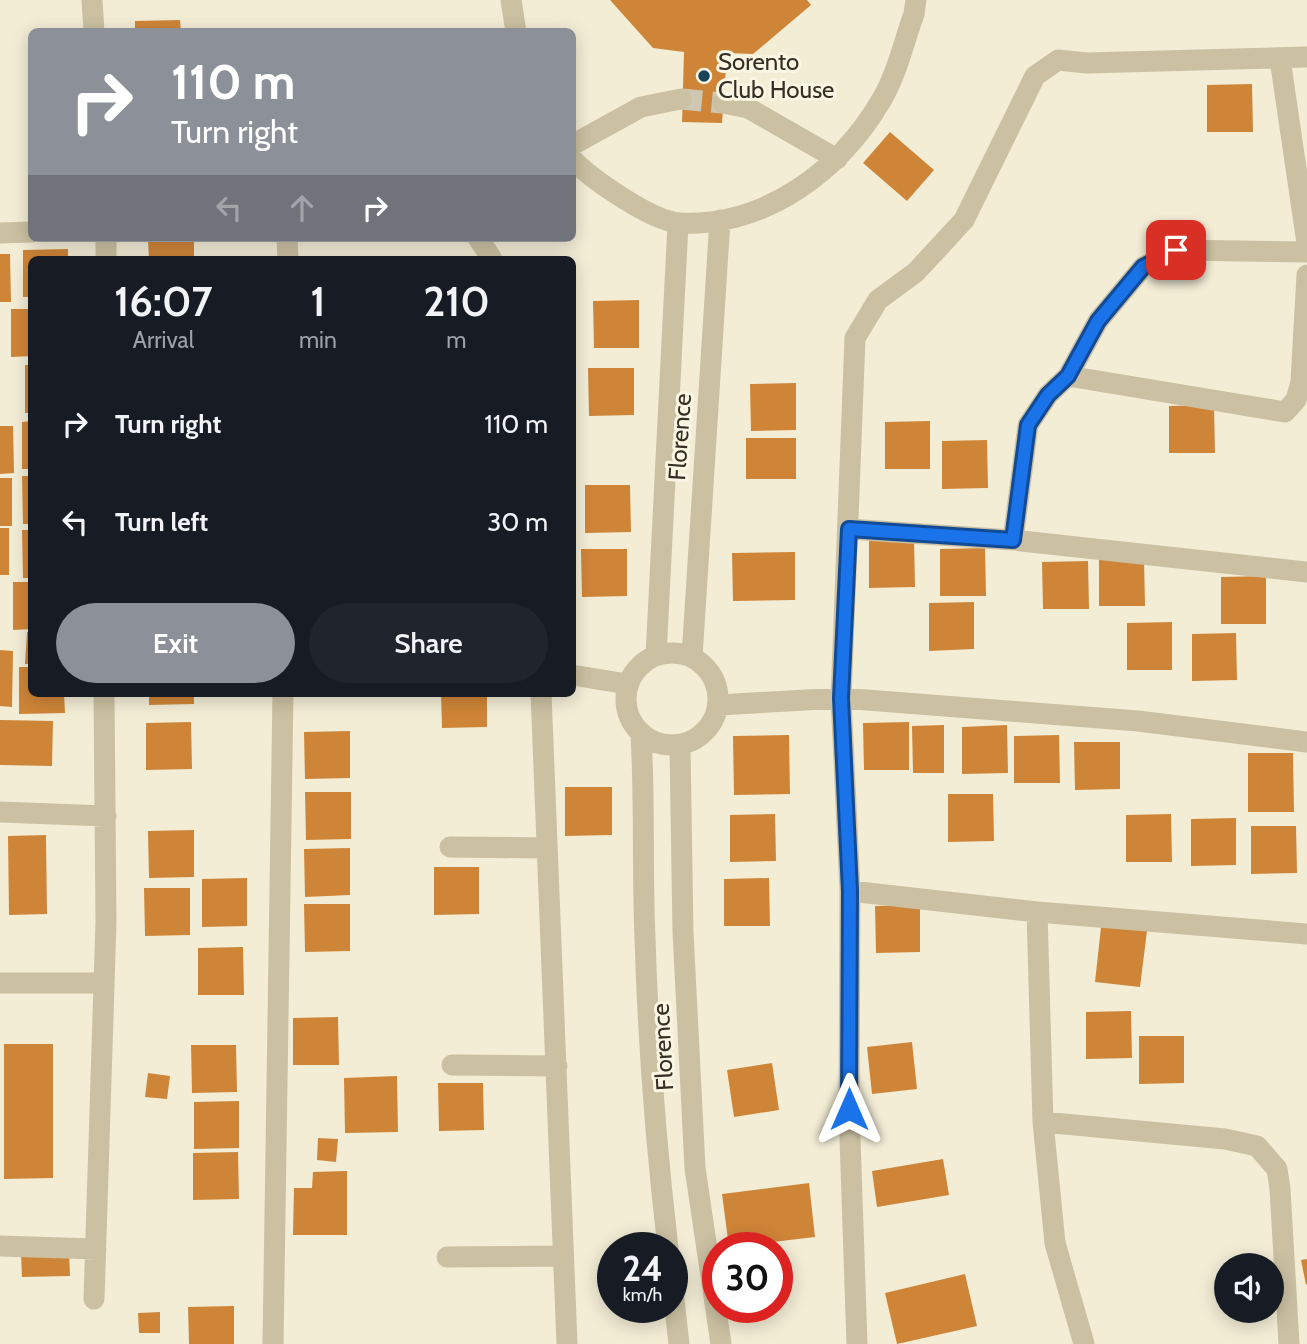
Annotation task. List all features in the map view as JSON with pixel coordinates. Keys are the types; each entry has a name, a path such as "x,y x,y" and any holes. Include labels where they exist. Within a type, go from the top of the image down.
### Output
{"street":[{"path":"92,0 94,28"},
{"path":"511,0 515,28"},
{"path":"576,163 588,176 631,203 678,223 720,220 781,202 837,159 883,98 914,14 916,0"},
{"path":"857,1344 849,1109 850,891 841,698 855,338 878,300 916,272 964,220 1035,76 1058,60 1087,62 1307,57"},
{"path":"1280,59 1307,243"},
{"path":"576,143 641,107 681,99"},
{"path":"723,103 748,108 837,159"},
{"name":"Florence","path":"692,657 720,220"},
{"name":"Florence","path":"656,656 678,223"},
{"path":"0,233 28,232"},
{"path":"1013,540 1028,425 1048,395 1068,376 1098,321 1143,267 1176,250 1307,252"},
{"path":"1068,376 1285,412 1296,400 1301,382 1307,275"},
{"path":"849,529 1013,540 1307,572"},
{"path":"680,653 692,657 713,676 718,705 713,719 705,731 680,746 641,735 628,713 627,684 637,668 656,656 680,653"},
{"path":"576,676 627,684"},
{"path":"94,1299 104,983 104,697"},
{"path":"273,1344 282,697"},
{"path":"541,697 567,1344"},
{"path":"718,705 841,698 1138,721 1307,742"},
{"name":"Florence","path":"641,735 645,804 645,938 659,1174 666,1232"},
{"name":"Florence","path":"680,746 683,932 695,1168 721,1344"},
{"path":"0,812 106,816"},
{"path":"450,847 546,848"},
{"path":"850,891 1037,912 1307,933"},
{"path":"1037,912 1043,1122 1055,1243 1084,1344"},
{"path":"0,983 104,983"},
{"path":"452,1065 557,1066"},
{"path":"1043,1122 1225,1139 1257,1146 1268,1155 1277,1169 1280,1189 1289,1344"},
{"path":"0,1246 96,1249"},
{"path":"446,1258 563,1256"},
{"path":"677,1323 679,1344"}],"building":[{"name":"Sorento Club House","path":"610,0 807,0 811,5 753,54 727,53 722,123 682,122 684,52 653,48"},
{"path":"180,20 181,28 135,28 135,21"},
{"path":"1252,84 1253,132 1207,132 1207,85"},
{"path":"890,132 934,170 907,201 863,163"},
{"path":"148,242 194,242 194,256 149,256"},
{"path":"68,249 68,256 28,256 28,297 23,297 23,250"},
{"path":"0,254 10,254 11,302 0,302"},
{"path":"639,300 639,348 594,348 593,301"},
{"path":"11,309 28,309 28,356 11,357"},
{"path":"25,365 28,365 28,413 25,413"},
{"path":"588,368 634,368 634,415 589,416"},
{"path":"796,383 796,430 751,431 750,384"},
{"path":"1214,405 1215,453 1169,453 1169,406"},
{"path":"28,421 28,469 22,469 22,422"},
{"path":"930,421 930,469 885,469 885,422"},
{"path":"0,426 13,426 14,473 0,474"},
{"path":"746,438 796,438 796,479 746,479"},
{"path":"987,440 988,488 942,489 942,441"},
{"path":"22,476 28,476 28,524 23,524"},
{"path":"0,478 12,478 12,526 0,526"},
{"path":"585,485 630,485 631,532 585,533"},
{"path":"0,528 9,528 9,575 0,575"},
{"path":"22,530 28,530 28,578 23,578"},
{"path":"914,539 915,587 869,588 869,541"},
{"path":"985,548 986,596 940,596 940,549"},
{"path":"581,549 627,549 627,596 582,597"},
{"path":"795,552 795,600 733,601 732,553"},
{"path":"1144,558 1145,606 1099,606 1099,559"},
{"path":"1088,561 1089,609 1043,609 1042,562"},
{"path":"1266,576 1266,624 1221,624 1221,577"},
{"path":"13,582 28,582 28,629 13,630"},
{"path":"974,602 974,649 929,651 929,603"},
{"path":"1172,622 1172,670 1127,670 1127,623"},
{"path":"27,632 28,632 28,664 25,664"},
{"path":"1236,633 1237,680 1192,681 1192,634"},
{"path":"0,650 13,651 12,707 0,706"},
{"path":"19,667 28,667 28,697 64,697 65,713 19,714"},
{"path":"149,697 194,697 194,704 149,705"},
{"path":"441,697 487,697 487,727 442,728"},
{"path":"0,720 53,721 52,766 0,765"},
{"path":"191,722 192,769 146,770 146,723"},
{"path":"909,722 909,770 864,770 863,723"},
{"path":"944,725 944,773 913,773 912,726"},
{"path":"1007,725 1008,773 962,774 962,727"},
{"path":"350,731 350,778 305,779 304,732"},
{"path":"789,735 790,794 734,795 733,736"},
{"path":"1059,735 1060,783 1014,783 1014,736"},
{"path":"1074,742 1120,742 1120,789 1075,790"},
{"path":"1248,753 1293,753 1294,812 1248,812"},
{"path":"565,787 612,787 612,835 565,836"},
{"path":"305,792 351,792 351,839 306,840"},
{"path":"948,794 993,794 994,841 948,842"},
{"path":"775,814 776,861 730,862 730,815"},
{"path":"1171,814 1172,862 1126,862 1126,815"},
{"path":"1236,818 1236,865 1191,866 1191,819"},
{"path":"1251,826 1296,826 1297,873 1251,874"},
{"path":"194,830 194,877 149,878 148,831"},
{"path":"46,835 47,914 9,915 8,836"},
{"path":"350,848 350,895 305,897 304,849"},
{"path":"434,867 479,867 479,914 434,915"},
{"path":"247,878 247,926 202,927 202,879"},
{"path":"769,878 770,926 724,926 724,879"},
{"path":"144,888 190,888 190,935 145,936"},
{"path":"304,904 350,904 350,951 305,952"},
{"path":"920,905 920,952 876,953 875,906"},
{"path":"1102,918 1148,923 1140,987 1095,982"},
{"path":"243,947 244,995 198,995 198,948"},
{"path":"1131,1011 1132,1058 1086,1059 1086,1012"},
{"path":"338,1017 339,1065 293,1065 293,1018"},
{"path":"1139,1036 1184,1036 1184,1083 1139,1084"},
{"path":"912,1042 917,1089 872,1094 867,1047"},
{"path":"4,1044 53,1044 53,1178 4,1179"},
{"path":"191,1045 236,1045 237,1092 192,1093"},
{"path":"772,1063 779,1110 734,1117 727,1070"},
{"path":"148,1073 170,1076 167,1099 145,1097"},
{"path":"397,1076 398,1132 345,1133 344,1078"},
{"path":"438,1083 483,1083 484,1130 439,1131"},
{"path":"239,1101 239,1148 194,1149 194,1102"},
{"path":"318,1138 338,1139 336,1162 317,1160"},
{"path":"238,1152 239,1199 193,1200 193,1153"},
{"path":"943,1159 949,1195 877,1207 872,1171"},
{"path":"347,1171 347,1235 293,1235 294,1188 312,1188 313,1172"},
{"path":"809,1183 815,1237 793,1240 793,1232 727,1232 722,1194"},
{"path":"69,1252 70,1276 22,1277 21,1253"},
{"path":"1307,1259 1307,1284 1306,1285 1301,1260"},
{"path":"965,1274 977,1326 897,1344 885,1293"},
{"path":"234,1306 234,1344 189,1344 188,1307"},
{"path":"160,1312 160,1333 139,1333 138,1313"}],"tunnel":[{"path":"681,99 723,103"}],"place":[{"name":"Sorento Club House","path":"704,76"}],"route":[{"path":"849,1109 850,891 841,698 849,529 1013,540 1028,425 1048,395 1068,376 1098,321 1143,267 1176,250"}]}
